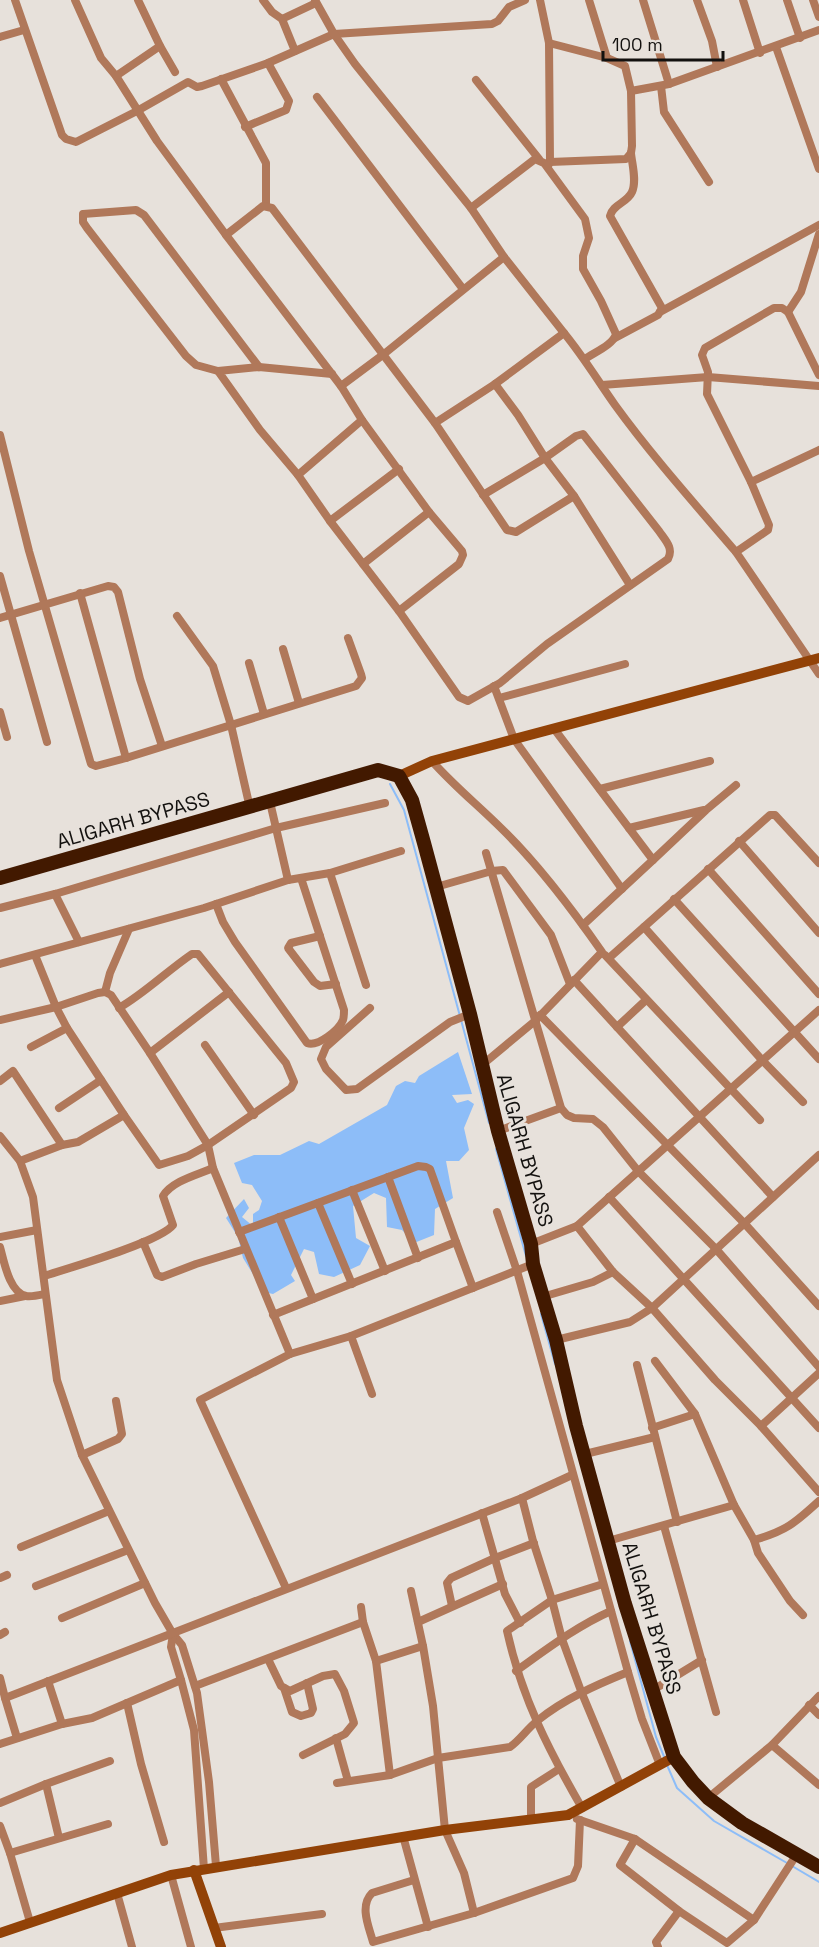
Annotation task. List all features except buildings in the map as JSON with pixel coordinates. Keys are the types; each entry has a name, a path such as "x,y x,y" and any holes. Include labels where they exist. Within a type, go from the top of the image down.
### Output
{"highway":[{"name":"ALIGARH BYPASS","path":"0,878 250,808 271,806 378,770 399,776 412,800 498,1131 531,1245 525,1267 542,1297 556,1340 576,1426 625,1604 653,1690 667,1761 693,1782 708,1798 742,1823 795,1856 819,1867"}],"street":[{"path":"15,0 62,135 66,140 76,142 188,82 199,87 268,63 334,34 492,24 498,21 509,7 525,0"},
{"path":"75,0 101,58 116,76 156,141 341,386 362,420 429,512 462,551 463,555 459,564 399,611"},
{"path":"138,0 175,72"},
{"path":"263,0 272,12 282,19 295,51"},
{"path":"540,0 549,44 548,165"},
{"path":"589,0 607,58"},
{"path":"644,0 665,85 664,112 709,182"},
{"path":"697,0 712,41 717,67"},
{"path":"743,0 760,53"},
{"path":"787,0 800,38"},
{"path":"813,0 819,17"},
{"path":"282,19 315,1 354,64 471,208 504,257 585,359 645,444 736,552 814,659 819,674"},
{"path":"0,37 24,30"},
{"path":"631,91 665,85 760,53 819,30"},
{"path":"549,44 607,58 625,66 631,91 631,153 634,184 632,193 613,208 610,216 660,303 660,312"},
{"path":"116,76 160,46"},
{"path":"776,47 819,169"},
{"path":"245,127 286,110 288,106 289,101 268,63"},
{"path":"221,79 266,163 266,206"},
{"path":"476,80 539,159 548,165 585,219 589,238 583,256 583,270 615,328 615,338"},
{"path":"317,98 463,289"},
{"path":"548,165 626,159 631,153"},
{"path":"471,208 532,161 539,159"},
{"path":"226,235 266,206"},
{"path":"266,206 272,208 384,354 455,450 507,530 514,533 574,496"},
{"path":"259,367 144,215 136,210 83,214 83,222 87,228 186,356 196,364 218,371 259,367 332,374"},
{"path":"585,359 615,338 660,312 819,225"},
{"path":"788,312 801,292 819,234"},
{"path":"341,386 504,257"},
{"path":"736,552 769,528 751,482 708,394 707,366 702,358 705,348 774,308 782,308 788,312 819,375"},
{"path":"435,423 495,384 564,333"},
{"path":"218,371 260,430 298,475 399,611 462,700 468,701 494,686 547,644 668,560 671,554 669,547 583,434 576,436 545,458 483,495"},
{"path":"602,385 708,377 819,386"},
{"path":"495,384 574,496 630,585"},
{"path":"298,475 362,420"},
{"path":"0,435 3,458 89,762 96,766 126,758 356,686 362,674 348,638"},
{"path":"751,482 819,450"},
{"path":"330,521 399,469"},
{"path":"363,564 429,512"},
{"path":"0,576 47,742"},
{"path":"0,618 80,593 108,586 114,587 162,746"},
{"path":"80,593 126,758"},
{"path":"177,616 213,666 231,725 250,808"},
{"path":"283,650 299,703"},
{"path":"399,776 432,761 814,659"},
{"path":"249,663 264,714"},
{"path":"499,698 625,664"},
{"path":"494,686 514,739 622,889"},
{"path":"0,712 7,737"},
{"path":"555,730 653,860"},
{"path":"432,761 503,830 547,878 602,952 760,1120"},
{"path":"600,789 710,761"},
{"path":"584,925 706,810 736,785"},
{"path":"0,908 55,894 276,828 385,803"},
{"path":"271,806 288,880"},
{"path":"629,828 706,810"},
{"path":"609,958 770,815 774,814 819,863"},
{"path":"739,841 819,933"},
{"path":"0,964 216,904 288,880 330,873 401,851"},
{"path":"486,853 537,1018 561,1108 567,1116 593,1119 603,1127 638,1171 716,1249 819,1367"},
{"path":"708,869 819,994"},
{"path":"436,886 492,870 502,870 551,935 572,982 617,1026 773,1197"},
{"path":"330,873 366,985"},
{"path":"216,904 235,942 307,1044 312,1045 321,1042 342,1022 344,1010 301,878"},
{"path":"55,894 79,942"},
{"path":"674,899 819,1059"},
{"path":"644,927 762,1060 803,1102"},
{"path":"105,992 110,973 129,929"},
{"path":"320,936 291,943 288,948 314,982 320,986 336,984"},
{"path":"481,1066 537,1018 602,952"},
{"path":"35,955 67,1028 159,1166 188,1156 208,1145 291,1089 294,1082 286,1063 202,957 192,954 119,1008"},
{"path":"0,1020 56,1007 98,993 105,992 111,995 208,1145 213,1168 238,1232 290,1354"},
{"path":"150,1053 229,992"},
{"path":"617,1026 646,1000"},
{"path":"370,1008 326,1047 321,1059 346,1090 357,1089 456,1018 468,1015"},
{"path":"531,1245 577,1226 819,1010"},
{"path":"537,1018 668,1144 819,1306"},
{"path":"31,1047 67,1028"},
{"path":"204,1045 254,1115"},
{"path":"0,1081 13,1071 62,1145"},
{"path":"59,1108 101,1080"},
{"path":"498,1131 561,1108"},
{"path":"20,1161 62,1145 78,1142 124,1115"},
{"path":"0,1136 20,1161 33,1197 57,1380 82,1455 144,1583 173,1634 182,1645 195,1686 202,1714 216,1866"},
{"path":"556,1340 630,1322 652,1308 819,1155"},
{"path":"238,1232 418,1166 426,1167 430,1169 473,1288"},
{"path":"44,1276 144,1242 168,1231 173,1225 163,1196 166,1191 213,1168"},
{"path":"388,1177 418,1257"},
{"path":"352,1190 384,1271"},
{"path":"609,1197 819,1428"},
{"path":"318,1203 352,1284"},
{"path":"0,1933 171,1875 403,1836 568,1815 667,1761 642,1719 572,1475 525,1267 497,1212"},
{"path":"279,1217 312,1299"},
{"path":"577,1226 613,1272 652,1308 819,1492"},
{"path":"0,1237 37,1230"},
{"path":"144,1242 153,1268 157,1275 162,1277 245,1249"},
{"path":"273,1315 456,1242"},
{"path":"0,1247 12,1283 25,1296"},
{"path":"286,1588 200,1400 290,1354 351,1336 525,1267"},
{"path":"542,1297 593,1282 613,1272"},
{"path":"0,1301 45,1294"},
{"path":"351,1336 372,1394"},
{"path":"655,1361 695,1414 734,1505 754,1540 758,1552 790,1602 803,1615"},
{"path":"637,1365 677,1522"},
{"path":"761,1426 819,1373"},
{"path":"82,1455 118,1439 122,1434 116,1401"},
{"path":"652,1428 695,1414"},
{"path":"585,1454 655,1437"},
{"path":"5,1698 522,1498 572,1475"},
{"path":"522,1498 562,1639 621,1787"},
{"path":"754,1540 774,1535 793,1526 819,1501"},
{"path":"608,1542 734,1505"},
{"path":"21,1547 109,1510"},
{"path":"482,1513 510,1605 520,1623"},
{"path":"664,1526 716,1712"},
{"path":"452,1606 447,1583 451,1578 534,1543"},
{"path":"36,1587 128,1550"},
{"path":"62,1618 144,1583"},
{"path":"418,1622 503,1584"},
{"path":"582,1808 559,1769 536,1722 516,1671 507,1631 552,1599 603,1584"},
{"path":"411,1592 423,1646 445,1830 464,1874 474,1913"},
{"path":"361,1607 363,1622 376,1661 390,1775"},
{"path":"516,1671 562,1639 611,1611"},
{"path":"195,1686 363,1622"},
{"path":"173,1634 171,1647 194,1730 199,1870 221,1947"},
{"path":"376,1661 423,1646"},
{"path":"268,1659 281,1686 290,1691 323,1676 335,1674 344,1691 354,1723 345,1734 303,1755"},
{"path":"653,1690 702,1660"},
{"path":"337,1783 390,1775 438,1758 510,1748 536,1722 581,1691 628,1672"},
{"path":"0,1678 17,1738"},
{"path":"0,1744 62,1724 92,1718 181,1680"},
{"path":"48,1681 62,1724"},
{"path":"284,1688 292,1712 300,1716 311,1713 313,1709 307,1683"},
{"path":"708,1798 772,1746 819,1696"},
{"path":"127,1703 141,1764 164,1842"},
{"path":"809,1705 819,1715"},
{"path":"336,1738 348,1781"},
{"path":"772,1746 819,1785"},
{"path":"0,1803 110,1761"},
{"path":"531,1819 531,1786 559,1769"},
{"path":"46,1784 59,1838"},
{"path":"568,1815 634,1839 754,1920"},
{"path":"414,1880 372,1893 367,1898 366,1913 373,1942 474,1913 573,1878 578,1866 580,1820"},
{"path":"10,1853 108,1824"},
{"path":"0,1826 30,1923"},
{"path":"403,1836 428,1927"},
{"path":"634,1839 620,1865 679,1911 729,1945 754,1920 795,1856"},
{"path":"171,1875 191,1947"},
{"path":"117,1893 132,1947"},
{"path":"658,1947 656,1942 679,1911"},
{"path":"214,1928 322,1914"}],"water":[{"path":"458,1052 472,1094 452,1095 457,1103 468,1100 474,1104 464,1128 469,1150 459,1161 446,1161 453,1198 435,1209 434,1235 414,1243 402,1230 387,1227 386,1198 374,1193 353,1206 356,1238 370,1246 360,1265 334,1277 319,1274 314,1252 304,1249 291,1275 295,1281 273,1294 264,1292 243,1258 238,1237 226,1218 244,1199 249,1208 242,1217 253,1226 253,1214 259,1210 262,1201 252,1185 242,1183 234,1163 254,1155 280,1155 309,1141 319,1144 387,1105 396,1086 405,1081 415,1083 419,1076"}],"waterway":[{"path":"390,784 404,810 489,1123"},
{"path":"496,1149 526,1256"},
{"path":"541,1314 555,1364"},
{"path":"630,1641 656,1737 665,1759"},
{"path":"667,1765 677,1788 714,1821 787,1863"},
{"path":"792,1866 819,1882"}]}
